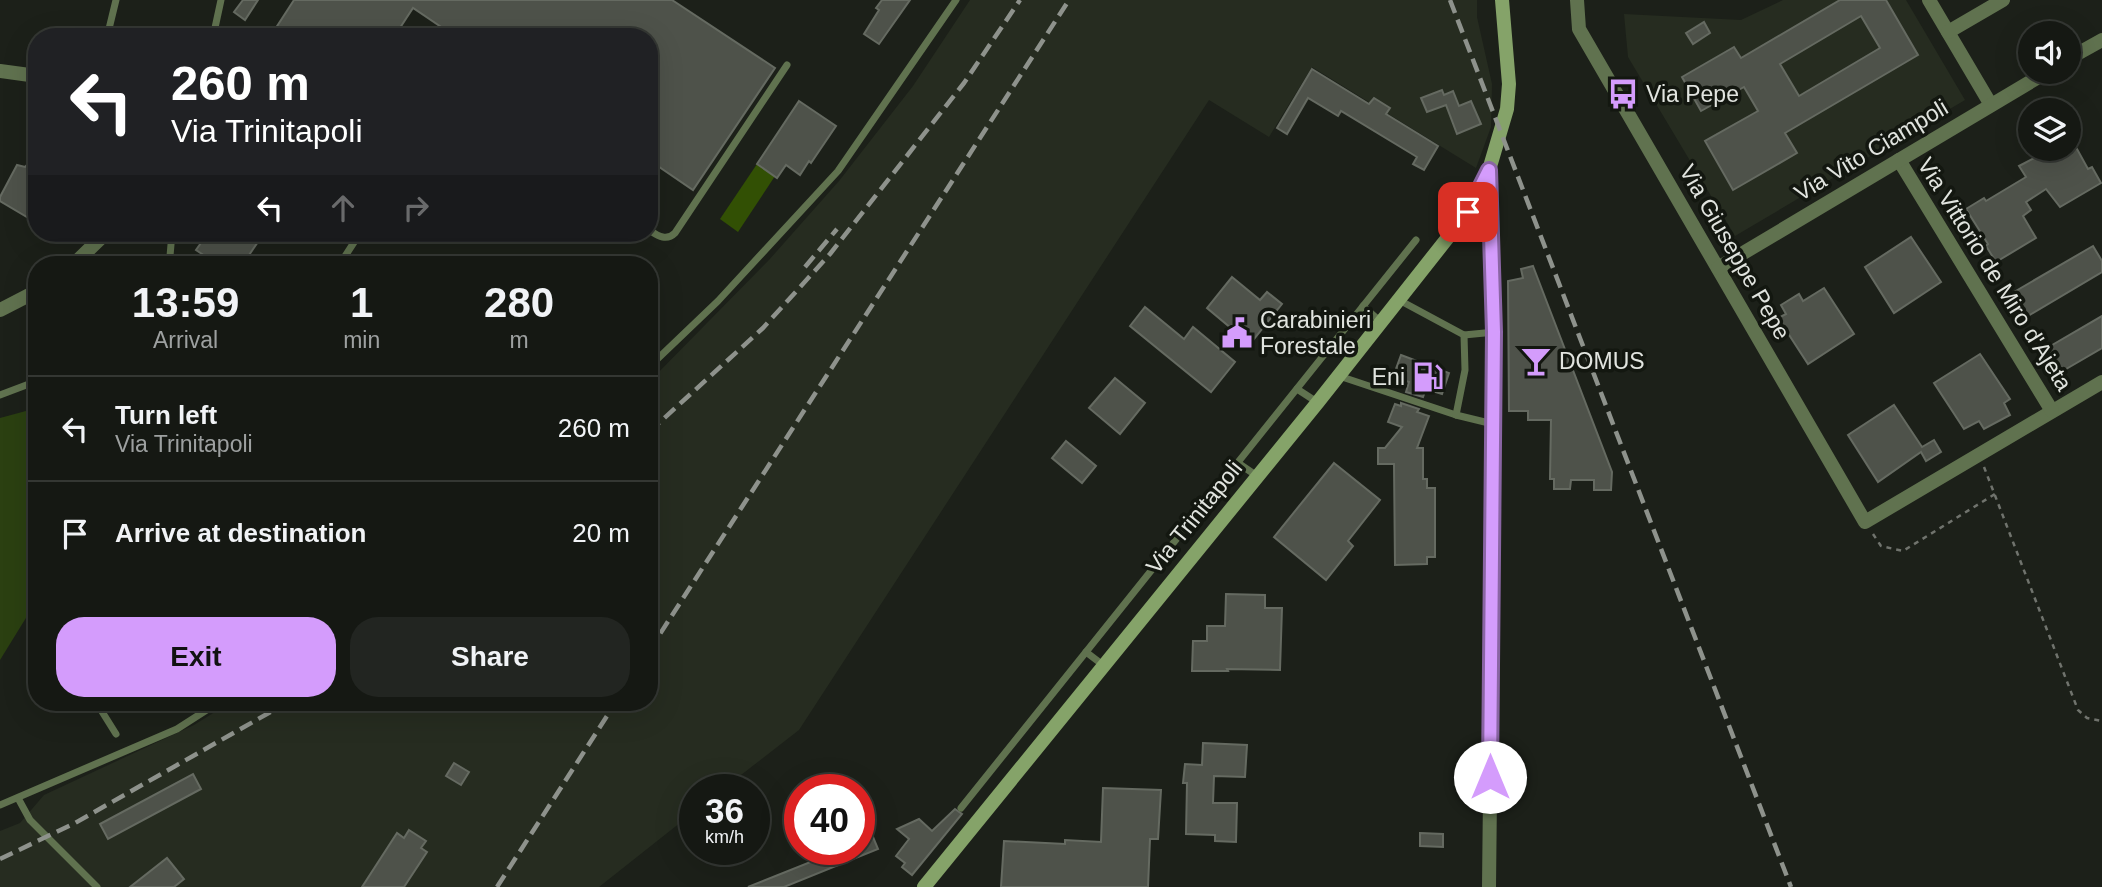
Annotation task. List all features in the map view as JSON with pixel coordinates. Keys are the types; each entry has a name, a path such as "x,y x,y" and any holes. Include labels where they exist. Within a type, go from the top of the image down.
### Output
{"main road":[{"name":"Via Trinitapoli","path":"924,887 1339,376 1476,199 1502,133 1508,97 1506,0"}],"street":[{"name":"Via Giuseppe Pepe","path":"1577,0 1579,29 1865,523"},
{"path":"1929,0 1991,105"},
{"path":"1948,32 2003,0"},
{"path":"2081,52 2102,40"},
{"path":"0,71 28,75"},
{"name":"Via Vito Ciampoli","path":"1718,268 2027,84"},
{"name":"Via Vittorio de Miro d'Ajeta","path":"1899,160 2052,411"},
{"path":"1489,170 1494,332 1489,887"},
{"path":"82,256 97,242"},
{"path":"0,310 28,296"},
{"name":"Via Vittorio de Miro d'Ajeta","path":"1865,523 2102,382"}],"lane":[{"path":"109,28 116,0"},
{"path":"215,28 221,0"},
{"path":"658,358 718,301 838,171 956,0"},
{"path":"658,234 663,237 675,233 787,65"},
{"path":"961,808 1416,240"},
{"path":"1399,300 1464,335 1494,332"},
{"path":"1363,306 1382,322"},
{"path":"1456,415 1465,370 1464,335"},
{"path":"1339,376 1456,415 1493,424"},
{"path":"0,395 28,384"},
{"path":"1297,389 1318,402"},
{"path":"1238,463 1256,476"},
{"path":"1086,652 1103,665"},
{"path":"102,711 116,734"},
{"path":"0,805 177,729 205,711"},
{"path":"18,798 30,820 97,887"}],"path":[{"path":"1979,454 2078,710 2087,718 2102,721"},
{"path":"1865,523 1881,546 1903,551 1995,494"}],"shaded area":[{"path":"970,0 1477,0 1477,17 1492,84 1491,127 1476,168 1312,67 1269,137 1209,100 799,730 742,774 679,774 679,824 599,887 0,887 0,831 20,823 44,795 194,725 217,711 658,711 658,373 769,260 839,181 913,86"},
{"path":"1783,0 1906,0 1965,100 1735,236 1628,57 1624,14 1741,20"},
{"path":"757,164 775,176 738,232 720,219"},
{"path":"28,410 28,615 0,660 0,418"}],"building":[{"path":"243,0 258,0 245,20 234,12"},
{"path":"294,0 672,0 775,68 693,190 658,166 658,28 443,28 413,8 400,28 276,28"},
{"path":"882,0 910,0 879,44 864,34"},
{"path":"1840,0 1886,0 1918,55 1785,133 1797,153 1733,190 1705,141 1758,111 1744,87 1701,111 1682,77 1734,47 1741,58","holes":["1861,16 1880,48 1799,96 1780,64"]},
{"path":"1704,22 1710,33 1693,44 1686,33"},
{"path":"1312,69 1369,104 1374,98 1390,108 1386,114 1438,146 1424,170 1413,164 1417,157 1341,111 1338,116 1308,98 1287,134 1277,128"},
{"path":"1442,90 1444,95 1453,91 1459,106 1471,101 1481,124 1457,134 1446,105 1427,112 1421,98"},
{"path":"799,101 836,126 800,175 786,165 777,178 757,164"},
{"path":"2081,156 2088,169 2092,167 2101,183 2060,207 2046,189 2026,202 2031,210 2023,216 2036,238 1996,262 1966,209 1984,198 1986,201 2026,177 2019,166 2028,161 2081,161"},
{"path":"28,164 28,218 0,201 17,165 25,167"},
{"path":"1911,237 1941,282 1894,313 1865,267"},
{"path":"202,242 258,242 248,256 205,256 196,250"},
{"path":"2093,246 2102,261 2102,272 2028,316 2014,292"},
{"path":"1533,266 1612,472 1611,490 1594,490 1594,480 1571,480 1570,489 1554,489 1554,479 1550,479 1551,420 1528,420 1528,411 1509,411 1508,281 1523,278 1521,269"},
{"path":"1232,277 1260,300 1267,292 1282,304 1250,344 1207,308"},
{"path":"1824,288 1854,334 1808,364 1778,318 1786,314 1781,305 1799,294 1803,301"},
{"path":"1145,307 1184,339 1193,327 1235,362 1211,392 1130,326"},
{"path":"2102,316 2102,348 2061,372 2047,348"},
{"path":"1980,354 2010,399 2004,403 2010,415 1984,429 1979,421 1964,429 1934,383"},
{"path":"1401,355 1449,373 1442,394 1426,389 1423,397 1406,392 1409,382 1393,377"},
{"path":"1115,378 1145,403 1120,434 1089,408"},
{"path":"1401,403 1419,409 1417,412 1429,416 1417,448 1423,448 1423,479 1427,479 1427,488 1435,488 1435,557 1427,557 1427,564 1395,565 1394,464 1378,464 1378,448 1385,448 1402,427 1388,422 1395,404 1401,406"},
{"path":"1894,405 1922,447 1934,440 1941,452 1926,461 1921,452 1878,482 1848,435"},
{"path":"1066,441 1096,466 1082,483 1052,458"},
{"path":"1334,463 1380,500 1348,541 1353,546 1326,580 1274,537"},
{"path":"1226,594 1265,595 1265,608 1282,608 1280,670 1192,671 1193,641 1207,641 1207,626 1225,626"},
{"path":"1203,743 1247,745 1245,777 1214,776 1213,803 1237,803 1236,842 1215,841 1215,835 1186,834 1187,783 1183,783 1185,764 1202,765"},
{"path":"454,763 469,772 461,785 446,776"},
{"path":"193,774 201,789 108,839 100,824"},
{"path":"1103,788 1161,790 1158,839 1150,839 1148,887 1001,887 1004,841 1065,844 1065,840 1101,842"},
{"path":"955,809 962,814 912,875 902,867 905,863 896,856 909,839 897,829 919,819 932,831"},
{"path":"409,830 426,841 421,848 427,852 404,887 362,887 397,833 404,838"},
{"path":"1420,833 1443,834 1443,847 1420,846"},
{"path":"167,858 184,879 174,887 130,887"},
{"path":"803,865 838,865 784,887 748,887"}],"railway":[{"path":"658,424 763,328 830,254 964,83 1020,0"},
{"path":"658,637 1069,0"},
{"path":"1450,0 1791,887"},
{"path":"805,267 837,229"},
{"path":"0,859 75,823 272,711"},
{"path":"497,887 610,711"}],"place":[{"name":"Via Pepe","path":"1623,94"},
{"name":"Carabinieri Forestale","path":"1237,333"},
{"name":"DOMUS","path":"1536,361"},
{"name":"Eni","path":"1428,377"}],"route":[{"path":"1468,212 1489,170 1494,332 1490,777"}]}
